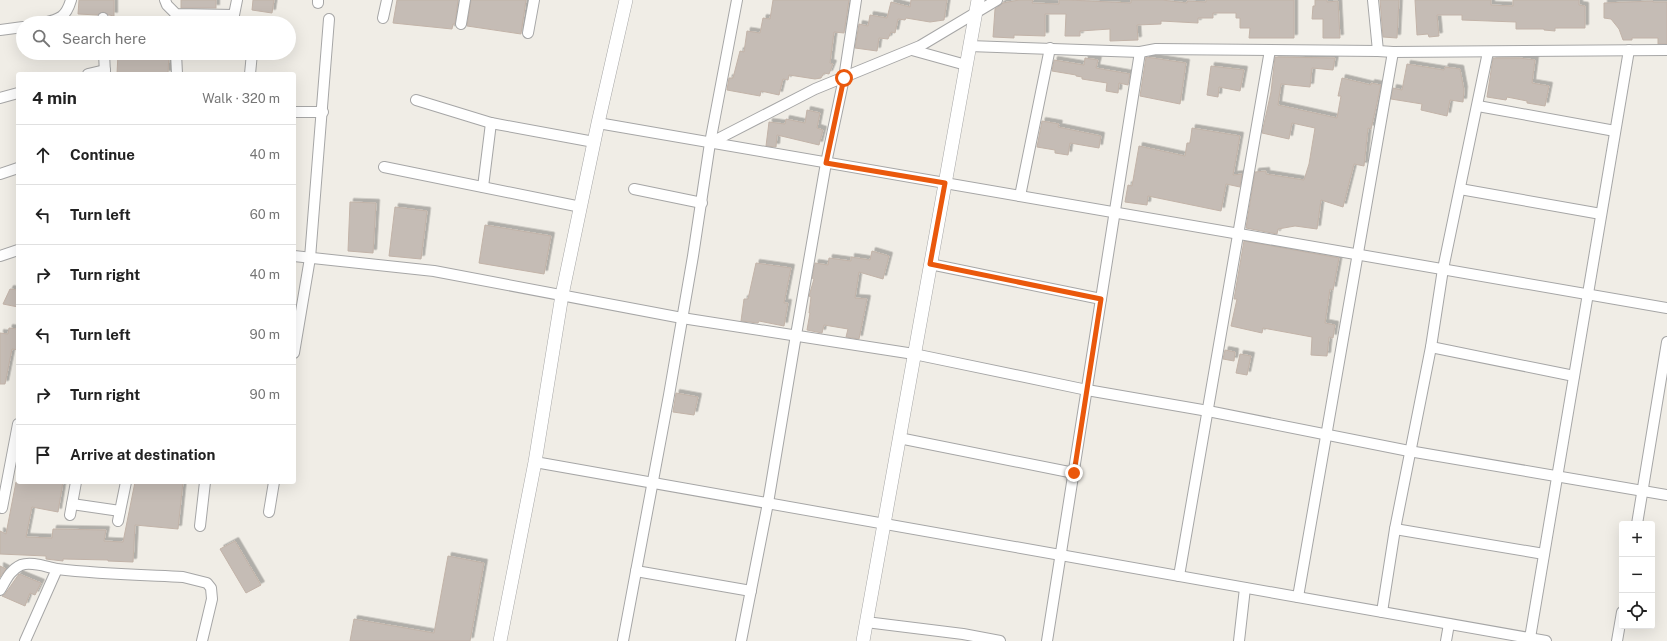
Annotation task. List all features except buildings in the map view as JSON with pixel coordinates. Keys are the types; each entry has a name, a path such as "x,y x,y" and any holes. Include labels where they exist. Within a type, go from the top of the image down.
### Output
{"street":[{"path":"62,16 67,12 71,0"},
{"path":"165,0 175,16"},
{"path":"215,16 234,15 237,0"},
{"path":"383,18 387,0"},
{"path":"461,24 465,0"},
{"path":"528,33 534,0"},
{"path":"500,641 535,462 562,295 598,123 626,0"},
{"path":"623,641 682,318 702,203 710,143 737,0"},
{"path":"741,641 768,503 826,163 844,78 856,0"},
{"path":"710,143 814,89 912,50 977,6 997,0"},
{"path":"1373,0 1378,51"},
{"path":"863,641 977,6"},
{"path":"296,342 310,258 323,112 329,19"},
{"path":"0,30 16,27"},
{"path":"969,46 1140,52 1156,49 1393,52 1667,50"},
{"path":"1020,196 1050,48"},
{"path":"912,50 966,65"},
{"path":"1179,576 1270,50"},
{"path":"1530,638 1628,50"},
{"path":"1047,641 1140,52"},
{"path":"1298,597 1393,52"},
{"path":"1382,612 1409,451 1431,347 1443,269 1488,52"},
{"path":"104,60 105,72"},
{"path":"176,60 177,72"},
{"path":"250,72 251,60"},
{"path":"0,98 16,94"},
{"path":"416,100 492,123 594,142"},
{"path":"1478,106 1615,131"},
{"path":"296,112 323,112"},
{"path":"483,187 492,123"},
{"path":"598,123 1667,308"},
{"path":"384,167 581,207"},
{"path":"0,174 16,169"},
{"path":"634,189 702,203"},
{"path":"1460,189 1601,214"},
{"path":"0,256 16,251"},
{"path":"296,256 434,271 682,318 914,354 1087,390 1208,411 1409,451 1667,495"},
{"path":"930,264 1101,299"},
{"path":"1637,521 1667,342"},
{"path":"1431,347 1574,376"},
{"path":"2,508 16,434"},
{"path":"899,438 1074,473"},
{"path":"535,462 1546,641"},
{"path":"70,515 76,484"},
{"path":"72,504 119,516 126,484"},
{"path":"200,526 205,484"},
{"path":"269,512 274,484"},
{"path":"1395,529 1544,554"},
{"path":"0,590 9,574 23,564 36,564 57,569 183,577 207,583 211,588 212,599 202,641"},
{"path":"25,641 57,569"},
{"path":"636,571 750,591"},
{"path":"1239,641 1245,588"},
{"path":"866,622 963,634 1000,641"},
{"path":"1446,641 1449,624"},
{"path":"1617,641 1619,629"}],"route":[{"path":"844,78 826,163 945,183 930,264 1101,299 1074,473"}]}
